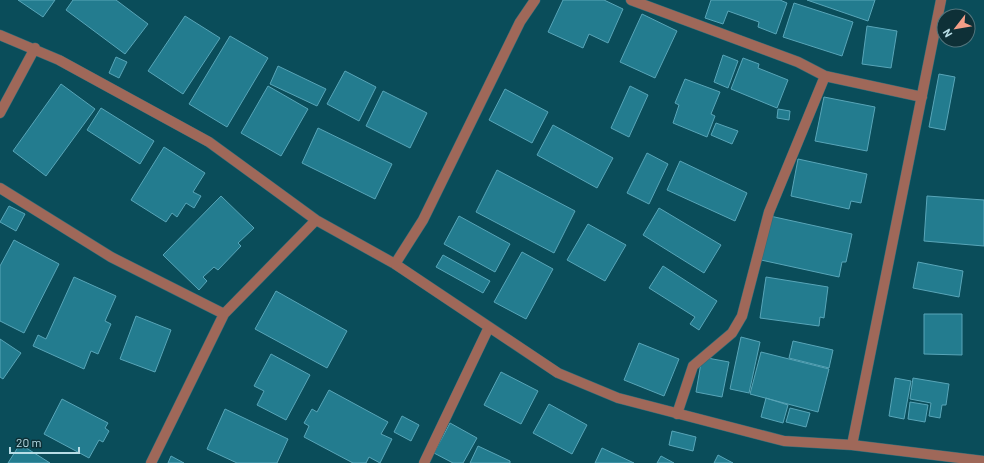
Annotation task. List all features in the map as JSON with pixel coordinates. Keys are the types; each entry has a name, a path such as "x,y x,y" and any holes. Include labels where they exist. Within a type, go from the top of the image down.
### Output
{"street":[{"path":"395,264 423,220 520,22 534,0"},
{"path":"631,0 798,62 825,76 922,98"},
{"path":"852,445 941,0"},
{"path":"0,35 35,48 59,60 209,142 316,220 395,264 558,373 618,398 784,441 852,445 984,461"},
{"path":"0,113 35,48"},
{"path":"677,414 693,366 732,332 742,316 769,212 825,76"},
{"path":"0,188 111,257 224,314"},
{"path":"151,463 224,314 316,220"},
{"path":"424,463 489,327"}],"building":[{"path":"18,0 55,0 43,17"},
{"path":"73,0 116,0 148,24 125,54 66,10"},
{"path":"563,0 604,0 623,9 608,43 589,34 583,48 548,32"},
{"path":"711,0 780,0 787,3 776,34 758,27 759,22 728,11 723,24 705,18"},
{"path":"807,0 875,0 868,21"},
{"path":"794,3 853,22 842,56 783,37"},
{"path":"642,14 677,31 655,78 620,62"},
{"path":"185,16 220,38 183,94 148,71"},
{"path":"867,26 897,31 891,68 862,64"},
{"path":"230,36 268,58 227,127 189,104"},
{"path":"723,55 738,61 728,88 714,82"},
{"path":"116,57 127,62 119,78 109,73"},
{"path":"743,58 759,64 758,68 788,80 777,108 731,89"},
{"path":"278,66 326,89 317,106 270,84"},
{"path":"345,71 376,87 359,121 327,104"},
{"path":"939,74 955,77 945,130 929,127"},
{"path":"685,79 720,92 711,114 715,116 707,137 673,123 679,105 675,103"},
{"path":"61,84 95,109 46,176 13,151"},
{"path":"268,86 308,109 281,156 241,133"},
{"path":"630,86 648,95 629,137 611,128"},
{"path":"505,89 548,112 532,143 489,120"},
{"path":"383,91 427,113 410,148 366,126"},
{"path":"824,97 875,107 867,151 815,141"},
{"path":"101,108 154,141 140,164 87,130"},
{"path":"778,109 790,111 789,120 777,118"},
{"path":"716,123 738,131 732,144 711,135"},
{"path":"553,125 613,158 597,188 537,155"},
{"path":"318,128 392,164 375,199 302,163"},
{"path":"164,147 205,173 193,192 201,196 194,208 186,203 177,217 172,213 166,222 131,200"},
{"path":"647,153 668,164 649,204 627,193"},
{"path":"798,159 867,174 861,203 851,201 849,209 791,196"},
{"path":"680,161 747,193 735,221 667,190"},
{"path":"497,170 575,211 554,253 476,212"},
{"path":"221,196 254,228 238,243 241,246 218,270 214,267 203,277 207,281 199,290 163,255"},
{"path":"927,196 984,200 984,246 924,241"},
{"path":"9,206 25,214 16,231 0,222"},
{"path":"659,208 721,245 704,273 643,235"},
{"path":"459,216 510,244 495,272 444,244"},
{"path":"770,216 852,234 846,262 842,262 839,277 761,260"},
{"path":"588,224 626,245 605,281 567,260"},
{"path":"14,240 59,264 24,333 0,321 0,266"},
{"path":"522,252 553,269 526,319 494,302"},
{"path":"443,255 490,281 483,293 436,267"},
{"path":"918,262 963,271 959,297 913,288"},
{"path":"663,266 717,301 699,330 690,324 695,317 649,288"},
{"path":"74,277 116,296 105,321 111,324 98,354 91,351 84,369 33,346 38,335 46,339"},
{"path":"766,277 828,287 824,318 820,317 819,326 760,318"},
{"path":"276,291 347,331 327,368 255,329"},
{"path":"924,314 962,314 962,355 924,354"},
{"path":"136,316 171,330 155,372 120,359"},
{"path":"741,337 760,342 749,393 730,389"},
{"path":"0,339 21,353 3,379 0,377"},
{"path":"793,341 833,350 829,368 789,358"},
{"path":"639,343 679,359 664,396 624,380"},
{"path":"761,352 829,369 818,412 750,394"},
{"path":"271,354 310,375 286,420 257,405 264,391 254,386"},
{"path":"702,357 729,362 722,397 696,392"},
{"path":"501,372 538,391 521,424 484,405"},
{"path":"895,378 911,381 904,419 889,416"},
{"path":"913,378 949,384 946,405 942,405 940,418 929,416 931,403 910,399"},
{"path":"329,390 388,422 381,434 392,439 380,463 369,457 366,463 353,463 304,437 309,426 304,423 312,409 317,412"},
{"path":"766,398 788,405 783,423 761,417"},
{"path":"62,399 108,423 105,428 109,431 103,442 99,440 89,458 44,434"},
{"path":"910,402 928,405 925,422 908,419"},
{"path":"549,404 587,425 572,454 533,433"},
{"path":"790,408 810,413 806,427 786,422"},
{"path":"225,409 288,439 277,463 237,463 207,449"},
{"path":"402,416 419,425 411,441 394,432"},
{"path":"450,423 477,438 463,463 453,463 434,453"},
{"path":"672,431 696,437 693,451 669,445"},
{"path":"20,444 50,463 8,463"},
{"path":"478,446 510,461 510,463 470,463"},
{"path":"602,448 634,463 595,463"},
{"path":"718,455 733,463 714,463"},
{"path":"171,456 184,463 168,463"},
{"path":"661,456 674,463 657,463"}]}
